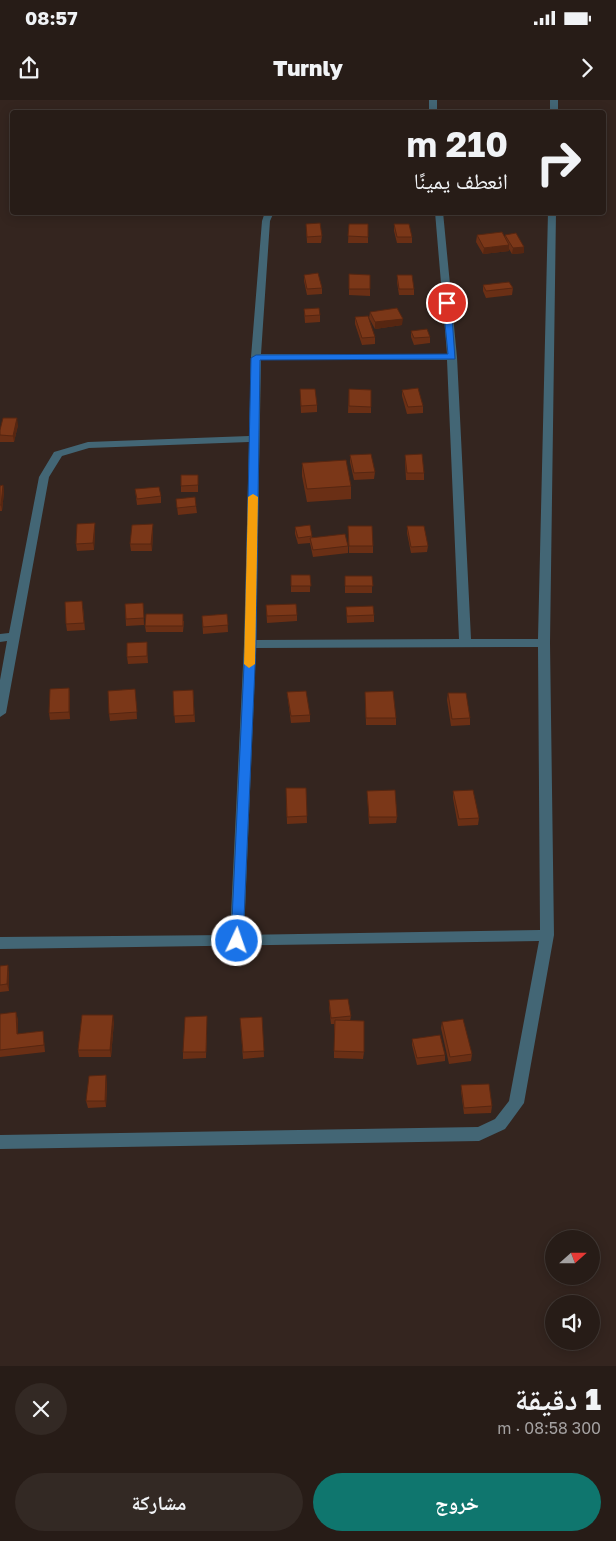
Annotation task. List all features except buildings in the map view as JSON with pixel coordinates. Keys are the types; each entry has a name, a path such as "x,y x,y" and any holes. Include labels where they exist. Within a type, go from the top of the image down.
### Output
{"street":[{"path":"237,941 250,644 256,358 266,221 269,215"},
{"path":"438,215 452,357 465,643"},
{"path":"0,1142 479,1134 500,1124 516,1103 547,935 544,643 552,215"},
{"path":"256,358 452,357"},
{"path":"0,712 44,477 58,454 88,445 254,439"},
{"path":"0,638 13,637"},
{"path":"250,644 544,643"},
{"path":"0,943 547,935"}],"slow traffic":[{"path":"249,664 253,497"}],"route":[{"path":"237,941 250,644 256,358 452,357 447,303"}]}
